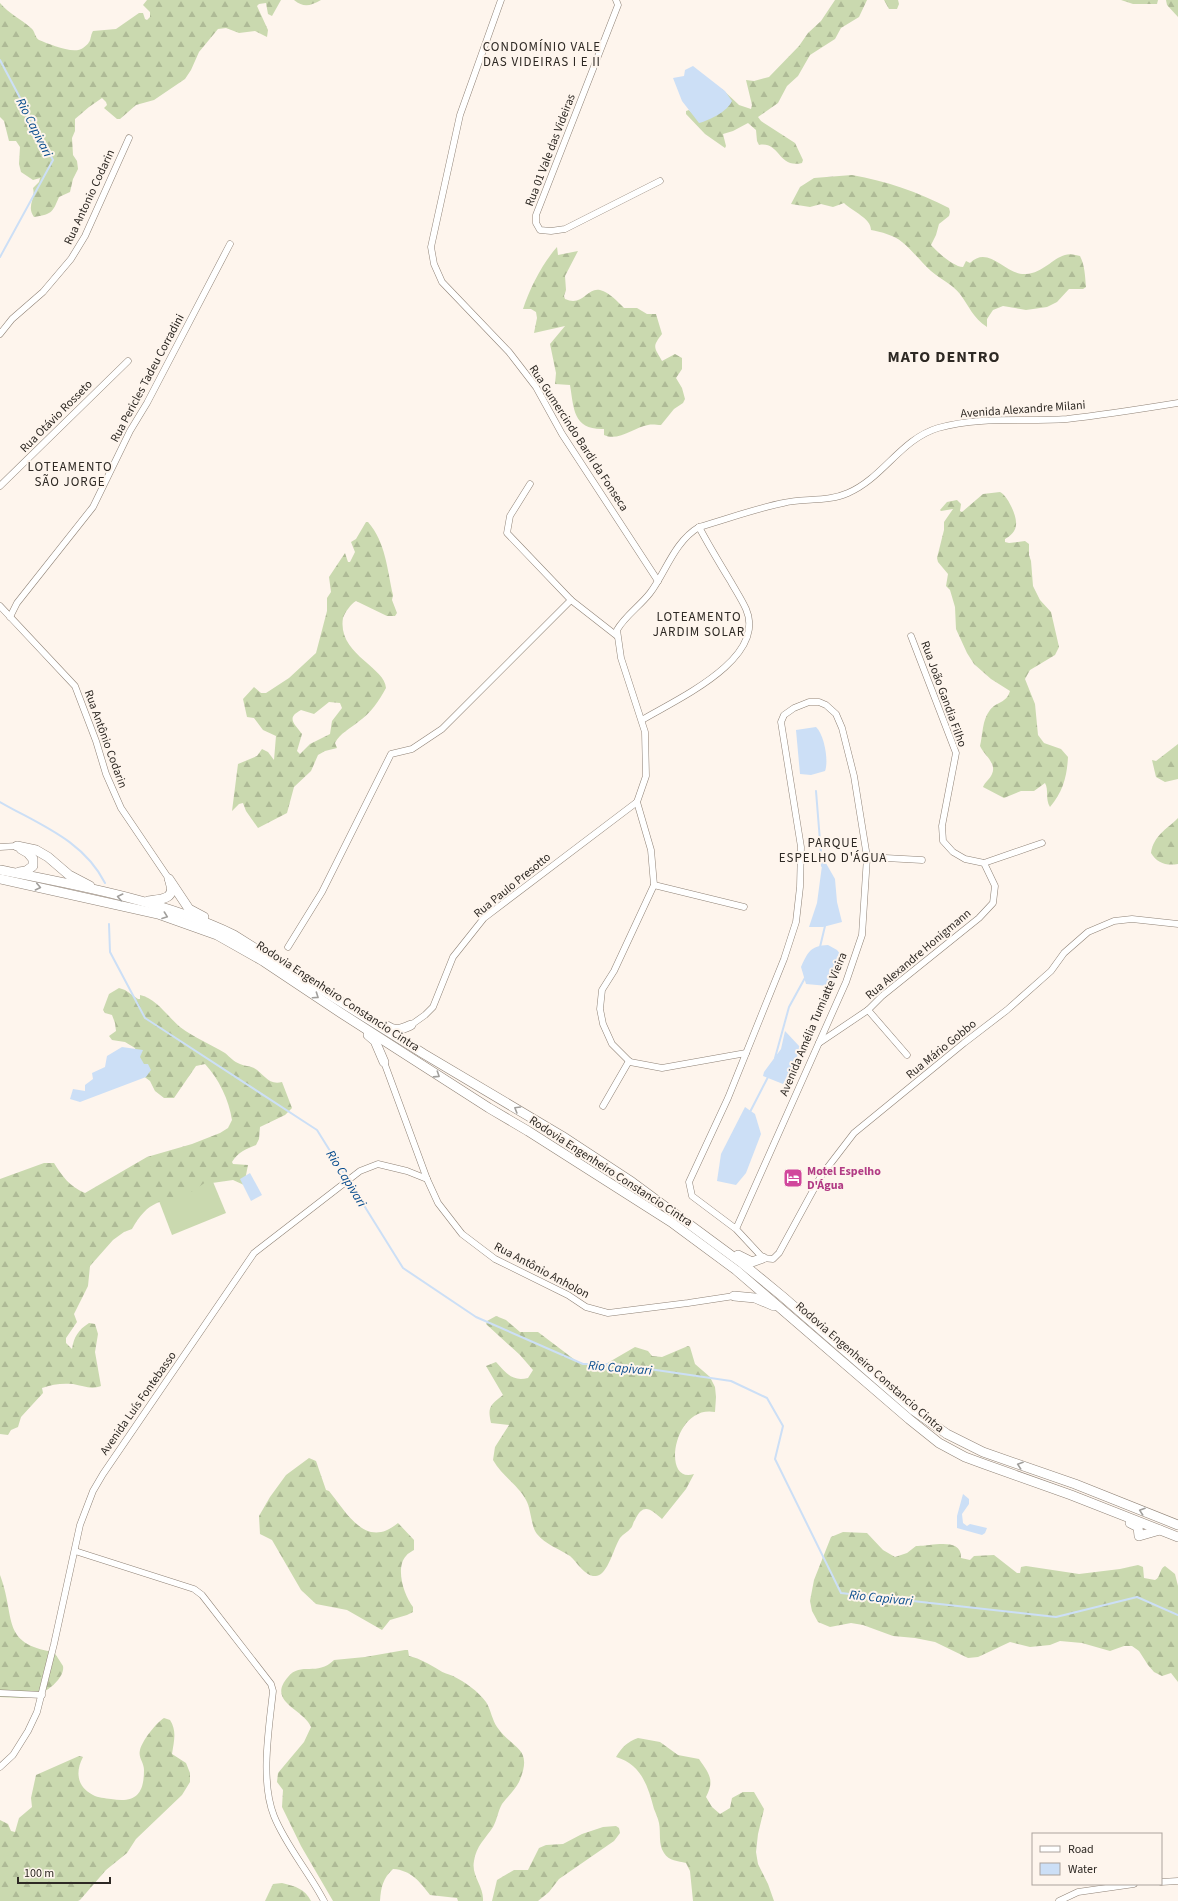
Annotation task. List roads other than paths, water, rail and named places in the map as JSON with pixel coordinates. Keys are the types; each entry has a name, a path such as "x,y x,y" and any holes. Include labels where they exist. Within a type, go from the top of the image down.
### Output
{"highway":[{"path":"15,873 26,871 33,866 33,859 28,853 16,846"},
{"path":"16,846 36,850 48,857 69,875 106,893"},
{"name":"Rodovia Engenheiro Constancio Cintra","path":"0,870 143,902 212,924 234,935 424,1054 562,1136 632,1182 743,1264 913,1410 947,1434 983,1452 1075,1484 1178,1524"},
{"name":"Rodovia Engenheiro Constancio Cintra","path":"0,879 158,914 217,935 263,961 418,1063 489,1108 528,1130 671,1222 736,1270 785,1310 908,1419 939,1443 966,1457 1178,1537"},
{"path":"143,902 164,899 169,896 172,889 169,879"},
{"path":"169,879 189,909 234,935"},
{"path":"355,1010 383,1023 393,1030 411,1025"},
{"path":"341,1013 375,1041 384,1062"},
{"path":"411,1025 402,1032 402,1037 424,1054"},
{"path":"384,1062 386,1049 418,1063"},
{"path":"668,1209 722,1242 743,1258 752,1262 763,1258"},
{"path":"763,1258 760,1266 761,1273 782,1296"},
{"path":"734,1296 743,1290 745,1284 736,1270"},
{"path":"734,1296 755,1298 785,1310"},
{"path":"1071,1496 1098,1510 1135,1524 1140,1531 1139,1536 1162,1530"}],"street":[{"name":"Rua Gumercindo Bardi da Fonseca","path":"501,0 460,115 431,247 434,264 442,282 509,352 536,386 562,434 658,581"},
{"name":"Rua 01 Vale das Videiras","path":"616,0 618,5 536,215 536,223 540,230 551,231 566,229 660,181"},
{"name":"Rua Antonio Codarin","path":"0,334 12,319 43,292 72,259 85,236 129,138"},
{"name":"Rua Pericles Tadeu Corradini","path":"10,617 17,603 93,507 130,432 147,403 230,244"},
{"name":"Rua Otávio Rosseto","path":"0,486 128,361"},
{"name":"Avenida Alexandre Milani","path":"658,581 682,541 698,527 783,503 831,497 849,493 869,480 913,441 936,429 982,420 1066,419 1178,403"},
{"path":"530,484 510,516 507,532 571,600 617,636"},
{"path":"642,720 693,690 729,664 737,655 750,626 747,610 698,527"},
{"path":"658,581 649,594 621,622 617,630 621,658 645,732 646,776 637,802 651,850 654,885 614,971 602,990 600,1009 603,1024 612,1044 629,1061 662,1068 746,1053"},
{"path":"288,947 322,892 391,754 412,749 442,728 571,600"},
{"path":"0,606 10,617"},
{"name":"Rua Antônio Codarin","path":"10,617 75,686 96,741 106,774 121,808 169,879"},
{"name":"Rua João Gandia Filho","path":"911,636 956,753 942,826 943,841 953,852 965,859 984,863"},
{"name":"Avenida Amélia Tumiatte Vieira","path":"809,702 819,702 826,705 836,714 842,728 854,776 867,856 862,935 846,982 819,1043 736,1229 692,1196 689,1182 728,1098 784,959 796,922 800,887 801,847 781,722 784,715 794,708 809,702"},
{"name":"Rua Paulo Presotto","path":"411,1025 425,1016 433,1007 452,956 484,918 637,802"},
{"path":"984,863 1042,843"},
{"path":"0,847 16,846"},
{"path":"867,856 922,860"},
{"name":"Rua Alexandre Honigmann","path":"819,1043 868,1010 882,996 979,918 993,903 995,886 984,863"},
{"path":"654,885 744,907"},
{"name":"Rua Mário Gobbo","path":"763,1258 773,1258 780,1253 821,1176 854,1133 1013,1005 1051,971 1064,953 1088,932 1114,921 1132,919 1178,924"},
{"path":"868,1010 907,1055"},
{"path":"603,1106 629,1061"},
{"name":"Rua Antônio Anholon","path":"384,1062 427,1179 438,1203 462,1234 494,1259 568,1295 586,1307 608,1313 734,1296"},
{"name":"Avenida Luís Fontebasso","path":"0,1767 12,1755 28,1731 42,1695 85,1510 102,1474 254,1253 360,1171 378,1164 407,1171 427,1179"},
{"path":"736,1229 763,1258"},
{"path":"75,1551 194,1589 202,1595 271,1684 273,1691 267,1769 269,1799 277,1822 324,1901"},
{"path":"0,1693 42,1695"},
{"path":"1162,1882 1178,1881"},
{"path":"1059,1901 1078,1892 1127,1885"}],"water":[{"path":"693,66 725,91 732,101 726,109 713,118 699,123 682,101 673,78 684,76 685,70"},
{"path":"816,727 819,730 825,748 825,771 811,775 800,774 796,730"},
{"path":"823,858 835,879 837,902 842,922 823,927 809,927 817,903"},
{"path":"828,945 837,950 841,955 837,978 828,986 806,984 801,967 806,957 813,948"},
{"path":"785,1031 800,1047 796,1060 783,1084 763,1076 764,1072 781,1049"},
{"path":"122,1047 143,1050 140,1057 144,1064 148,1064 151,1070 146,1077 80,1102 70,1099 73,1089 85,1091 85,1085 93,1079 92,1073 105,1067 107,1056"},
{"path":"745,1107 755,1114 761,1134 746,1173 736,1185 717,1181 721,1154"},
{"path":"250,1173 262,1195 251,1201 240,1179"},
{"path":"963,1494 969,1499 969,1504 962,1514 963,1523 967,1526 970,1524 987,1528 985,1533 982,1535 957,1528 957,1516"}],"waterway":[{"name":"Rio Capivari","path":"0,60 53,160 0,257"},
{"path":"816,791 822,866"},
{"name":"Rio Capivari","path":"0,802 45,826 73,845 85,855 96,868 105,883"},
{"name":"Rio Capivari","path":"109,924 110,952 145,1018 317,1130 403,1268 476,1317 583,1364 615,1364 731,1381 767,1398 783,1426 775,1459 841,1593 1056,1617 1137,1597 1178,1615"},
{"path":"820,947 825,926"},
{"path":"775,1058 789,1007 806,976"},
{"path":"750,1112 768,1077"}],"place":[{"name":"Motel Espelho D'Água","path":"793,1178"}],"district":[{"name":"CONDOMÍNIO VALE DAS VIDEIRAS I E II","path":"542,54"},
{"name":"MATO DENTRO","path":"944,356"},
{"name":"LOTEAMENTO SÃO JORGE","path":"70,474"},
{"name":"LOTEAMENTO JARDIM SOLAR","path":"699,624"},
{"name":"PARQUE ESPELHO D'ÁGUA","path":"833,850"}]}
